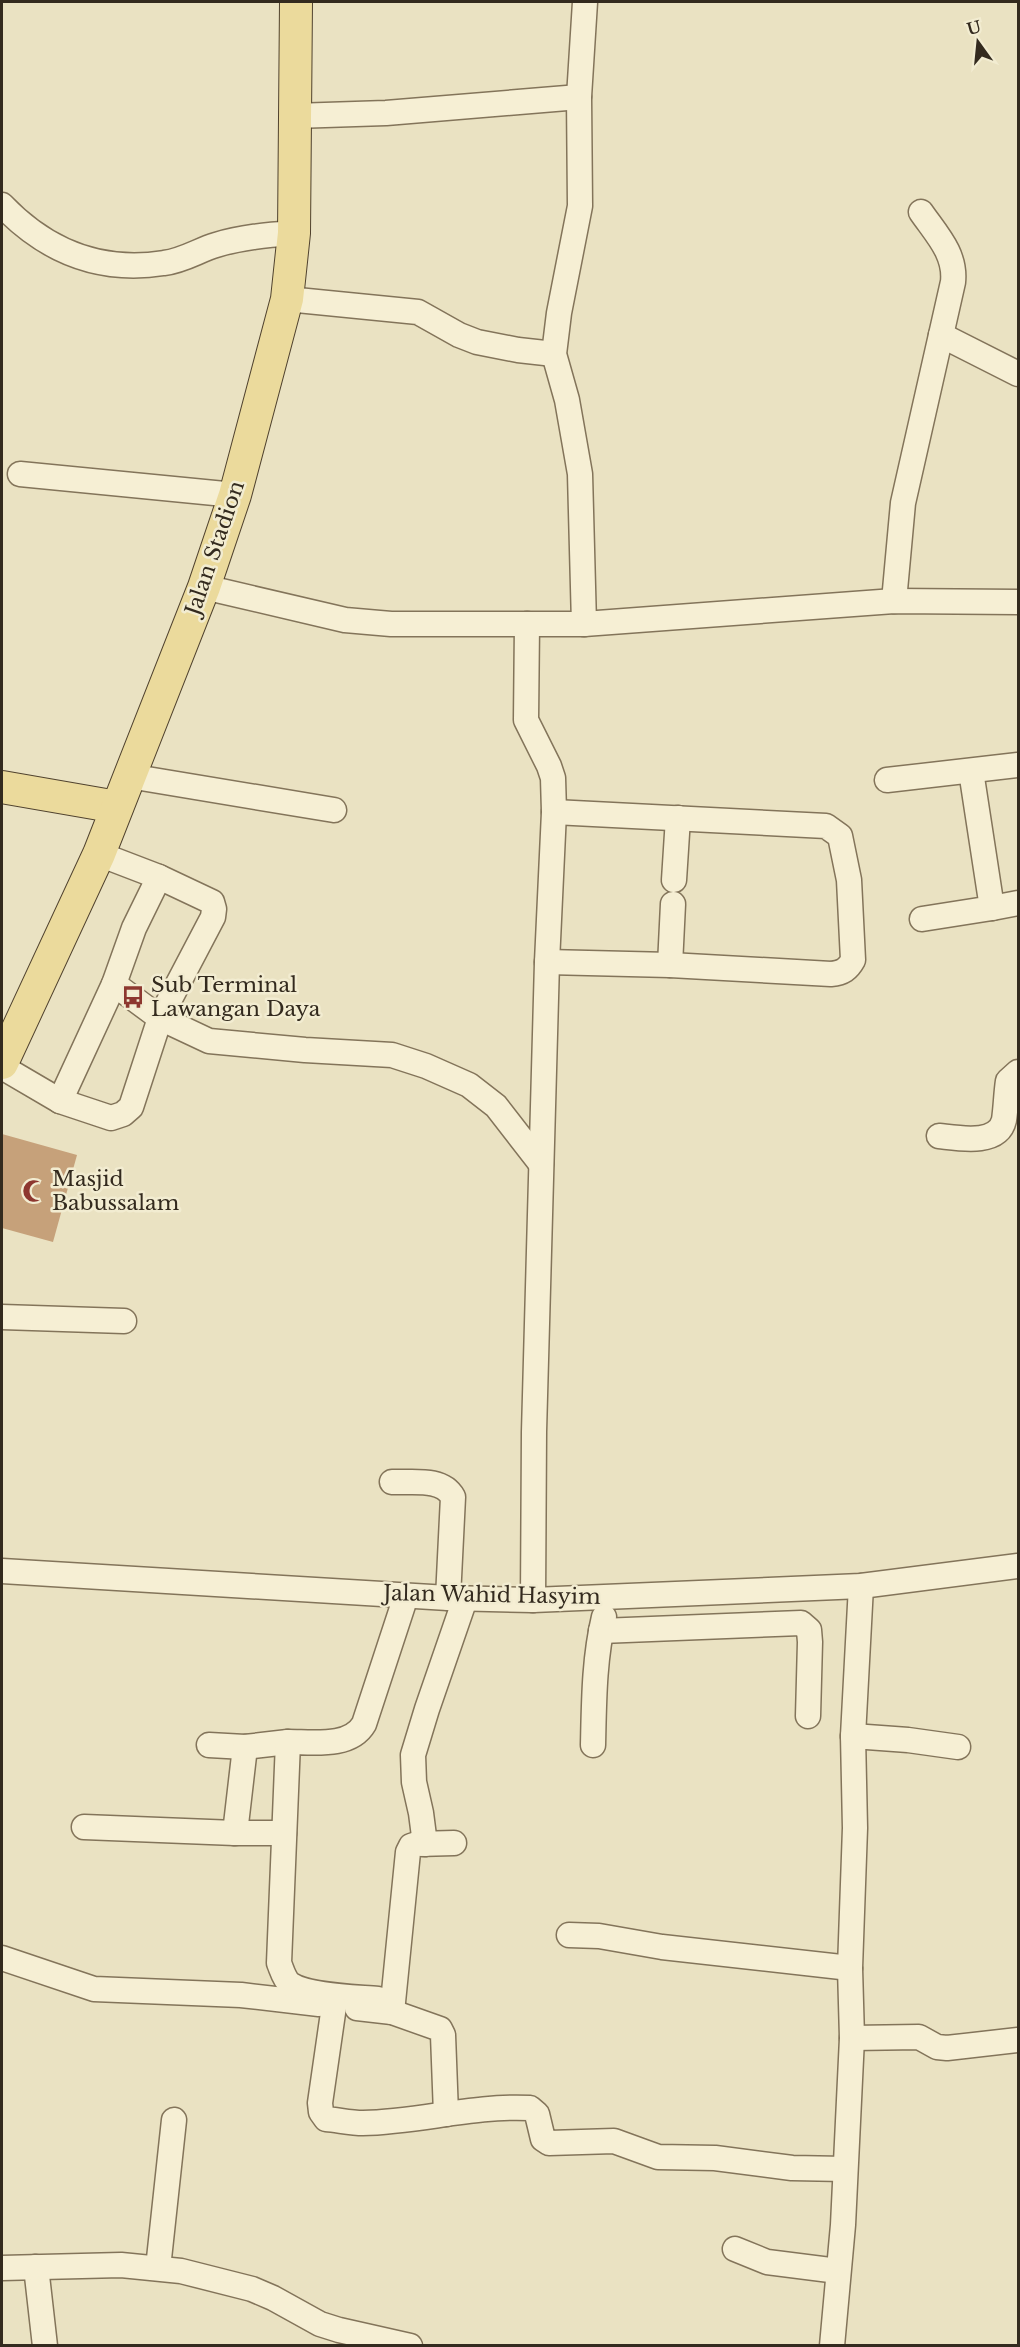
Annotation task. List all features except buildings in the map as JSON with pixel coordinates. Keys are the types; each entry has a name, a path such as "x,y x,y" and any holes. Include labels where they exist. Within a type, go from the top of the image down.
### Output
{"main road":[{"name":"Jalan Stadion","path":"2,1065 99,854 204,587 235,495 287,299 294,233 296,2"},
{"path":"2,787 117,807"}],"street":[{"path":"584,624 580,474 567,400 554,354 559,313 580,206 579,97 585,2"},
{"path":"294,116 386,113 579,97"},
{"path":"2,205 49,245 79,258 118,265 164,263 246,236 294,233"},
{"path":"894,601 903,503 954,269 951,255 921,212"},
{"path":"287,299 418,312 459,335 477,342 554,354"},
{"path":"941,335 1018,374"},
{"path":"20,474 235,495"},
{"path":"204,587 345,620 390,624 584,624 894,601 1018,602"},
{"path":"527,624 526,720 551,772 554,812 541,1164 534,1432 533,1600"},
{"path":"887,780 1018,765"},
{"path":"971,771 992,908"},
{"path":"129,776 334,810"},
{"path":"547,962 670,965 831,974 840,973 848,968 853,960 849,880 840,836 826,826 554,812"},
{"path":"674,880 678,818"},
{"path":"2,1065 60,1101 111,1118 123,1114 131,1107 160,1018 213,917 214,909 212,902 159,877 99,854"},
{"path":"60,1101 114,984 135,928 159,877"},
{"path":"922,919 1018,903"},
{"path":"670,965 673,904"},
{"path":"114,984 160,1018 209,1041 392,1055 426,1066 469,1085 496,1106 541,1164"},
{"path":"939,1136 988,1137 997,1133 1004,1121 1008,1081 1018,1072"},
{"path":"2,1317 124,1321"},
{"path":"392,1482 434,1483 444,1486 453,1497 456,1599 413,1755 414,1782 425,1844"},
{"name":"Jalan Wahid Hasyim","path":"2,1571 456,1599 533,1600 861,1586 1018,1566"},
{"path":"832,2346 843,2225 852,2038 850,1968 855,1828 853,1736 861,1586"},
{"path":"208,1746 245,1747 288,1742 347,1740 358,1734 364,1724 406,1596"},
{"path":"593,1745 594,1687 601,1631 609,1597"},
{"path":"601,1631 801,1623 809,1630 810,1642 808,1716"},
{"path":"853,1736 958,1747"},
{"path":"288,1742 279,1963 283,1974 290,1983 326,1994 385,2006 440,2029 446,2114"},
{"path":"235,1833 245,1747"},
{"path":"84,1827 284,1833"},
{"path":"385,2006 408,1852 411,1846 454,1843"},
{"path":"569,1935 599,1936 662,1947 850,1968"},
{"path":"2,1958 94,1989 242,1995 334,2006 385,2006"},
{"path":"334,2006 320,2103 321,2112 326,2119 361,2123 530,2108 537,2114 543,2139 549,2144 614,2141 658,2157 715,2158 782,2167 845,2169"},
{"path":"852,2038 919,2037 937,2047 947,2048 1018,2040"},
{"path":"158,2268 174,2120"},
{"path":"735,2249 766,2262 838,2271"},
{"path":"2,2268 121,2265 182,2271 252,2289 320,2324 410,2346"},
{"path":"36,2267 45,2346"}],"place":[{"name":"Sub Terminal Lawangan Daya","path":"133,997"},
{"name":"Masjid Babussalam","path":"34,1191"}]}
